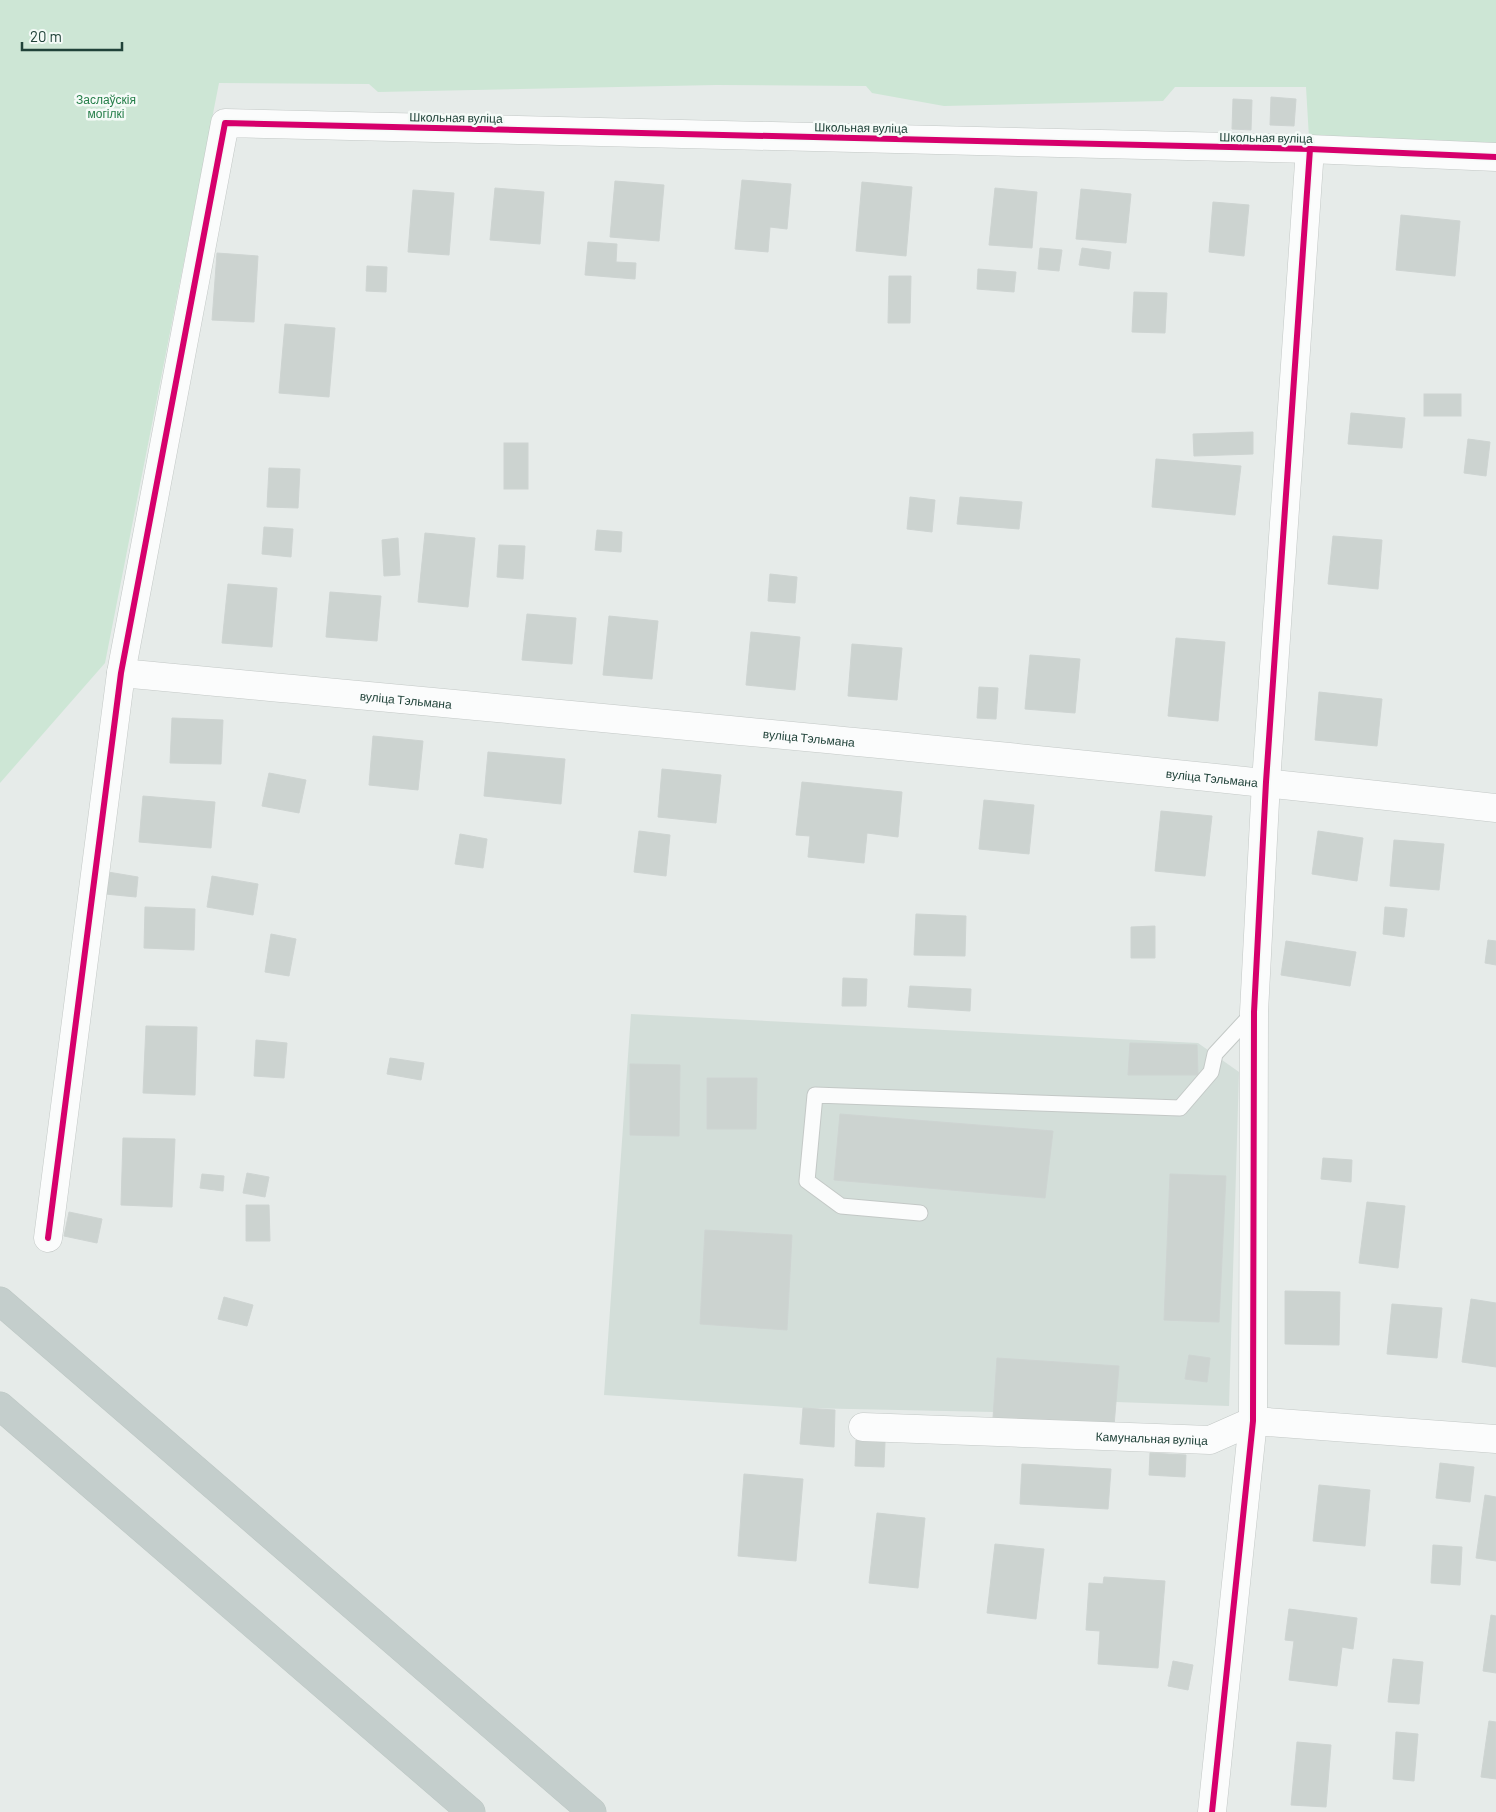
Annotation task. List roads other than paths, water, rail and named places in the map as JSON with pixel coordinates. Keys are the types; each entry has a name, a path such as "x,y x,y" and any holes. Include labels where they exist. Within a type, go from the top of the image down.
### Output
{"highway":[{"path":"0,1301 592,1812"},
{"path":"0,1406 470,1812"}],"street":[{"name":"Школьная вуліца","path":"121,673 225,122 1310,149 1496,157"},
{"path":"1212,1812 1253,1421 1254,1012 1266,782 1310,149"},
{"path":"48,1238 121,673"},
{"name":"вуліца Тэльмана","path":"121,673 1266,782 1496,808"},
{"name":"Камунальная вуліца","path":"863,1427 1210,1440 1253,1421 1496,1438"}],"lane":[{"path":"920,1213 840,1206 807,1181 815,1095 1180,1108 1211,1072 1215,1054 1254,1012"}],"park label":[{"name":"Заслаўскія могілкі","path":"106,106"}]}
